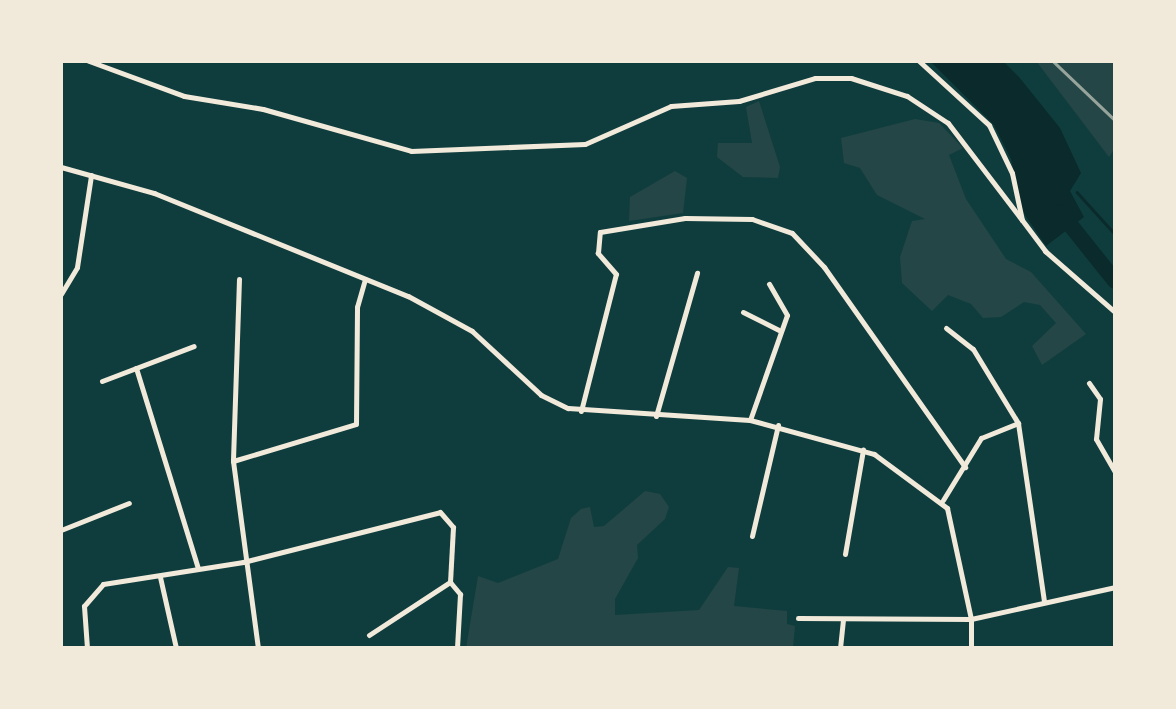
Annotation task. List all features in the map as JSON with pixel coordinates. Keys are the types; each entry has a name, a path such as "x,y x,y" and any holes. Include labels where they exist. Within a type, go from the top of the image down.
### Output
{"street":[{"path":"89,61 184,96 263,109 411,151 585,144 671,106 739,101 816,78 851,78 906,96 947,123 1022,220 1087,293 1115,312"},
{"path":"919,61 989,125 1012,173 1022,220"},
{"path":"61,167 154,193 365,279 472,331 541,395 581,411 750,420 778,425 863,450 943,500 971,619 971,648"},
{"path":"61,294 77,267 91,175"},
{"path":"581,411 616,274 598,253 600,232 685,218 752,219 792,233 824,267 965,467"},
{"path":"656,416 697,273"},
{"path":"239,279 233,461 243,562 258,648"},
{"path":"233,461 356,424 357,307 365,279"},
{"path":"750,420 786,312 769,284"},
{"path":"743,312 779,330"},
{"path":"946,327 973,349 1018,423 1044,602"},
{"path":"102,381 194,346"},
{"path":"136,368 198,568"},
{"path":"1089,383 1100,399 1096,439 1115,472"},
{"path":"943,500 984,435 1018,423"},
{"path":"751,536 778,425"},
{"path":"845,554 863,450"},
{"path":"61,530 129,503"},
{"path":"87,648 83,613 93,590 198,568 243,562 440,512 453,527 450,582 460,594 457,648"},
{"path":"160,577 176,648"},
{"path":"369,635 450,582"},
{"path":"798,618 971,619 1115,587"},
{"path":"841,648 843,619"}],"shaded area":[{"path":"930,61 1003,61 1019,77 1060,128 1081,173 1070,191 1084,217 1046,246 1023,212 1011,159 994,125"},
{"path":"1036,61 1115,61 1115,148 1109,157"},
{"path":"759,101 780,167 778,178 743,177 717,157 718,143 752,143 746,107"},
{"path":"915,119 939,123 963,148 949,155 966,199 1006,259 1031,272 1086,334 1042,365 1032,346 1056,323 1040,305 1024,302 1001,317 983,318 971,304 948,295 932,311 902,283 900,257 912,221 925,219 877,195 860,168 844,163 841,138"},
{"path":"675,171 687,178 683,213 629,221 630,197"},
{"path":"645,491 660,494 669,507 665,519 637,545 638,558 615,599 615,615 699,610 728,567 739,568 734,606 787,611 787,624 795,626 793,648 466,648 478,576 498,583 558,559 571,518 581,509 590,507 594,527 604,526"}],"waterway":[{"path":"1077,192 1115,234"},
{"path":"1060,212 1115,281"}],"railway":[{"path":"1053,61 1115,120"}]}
